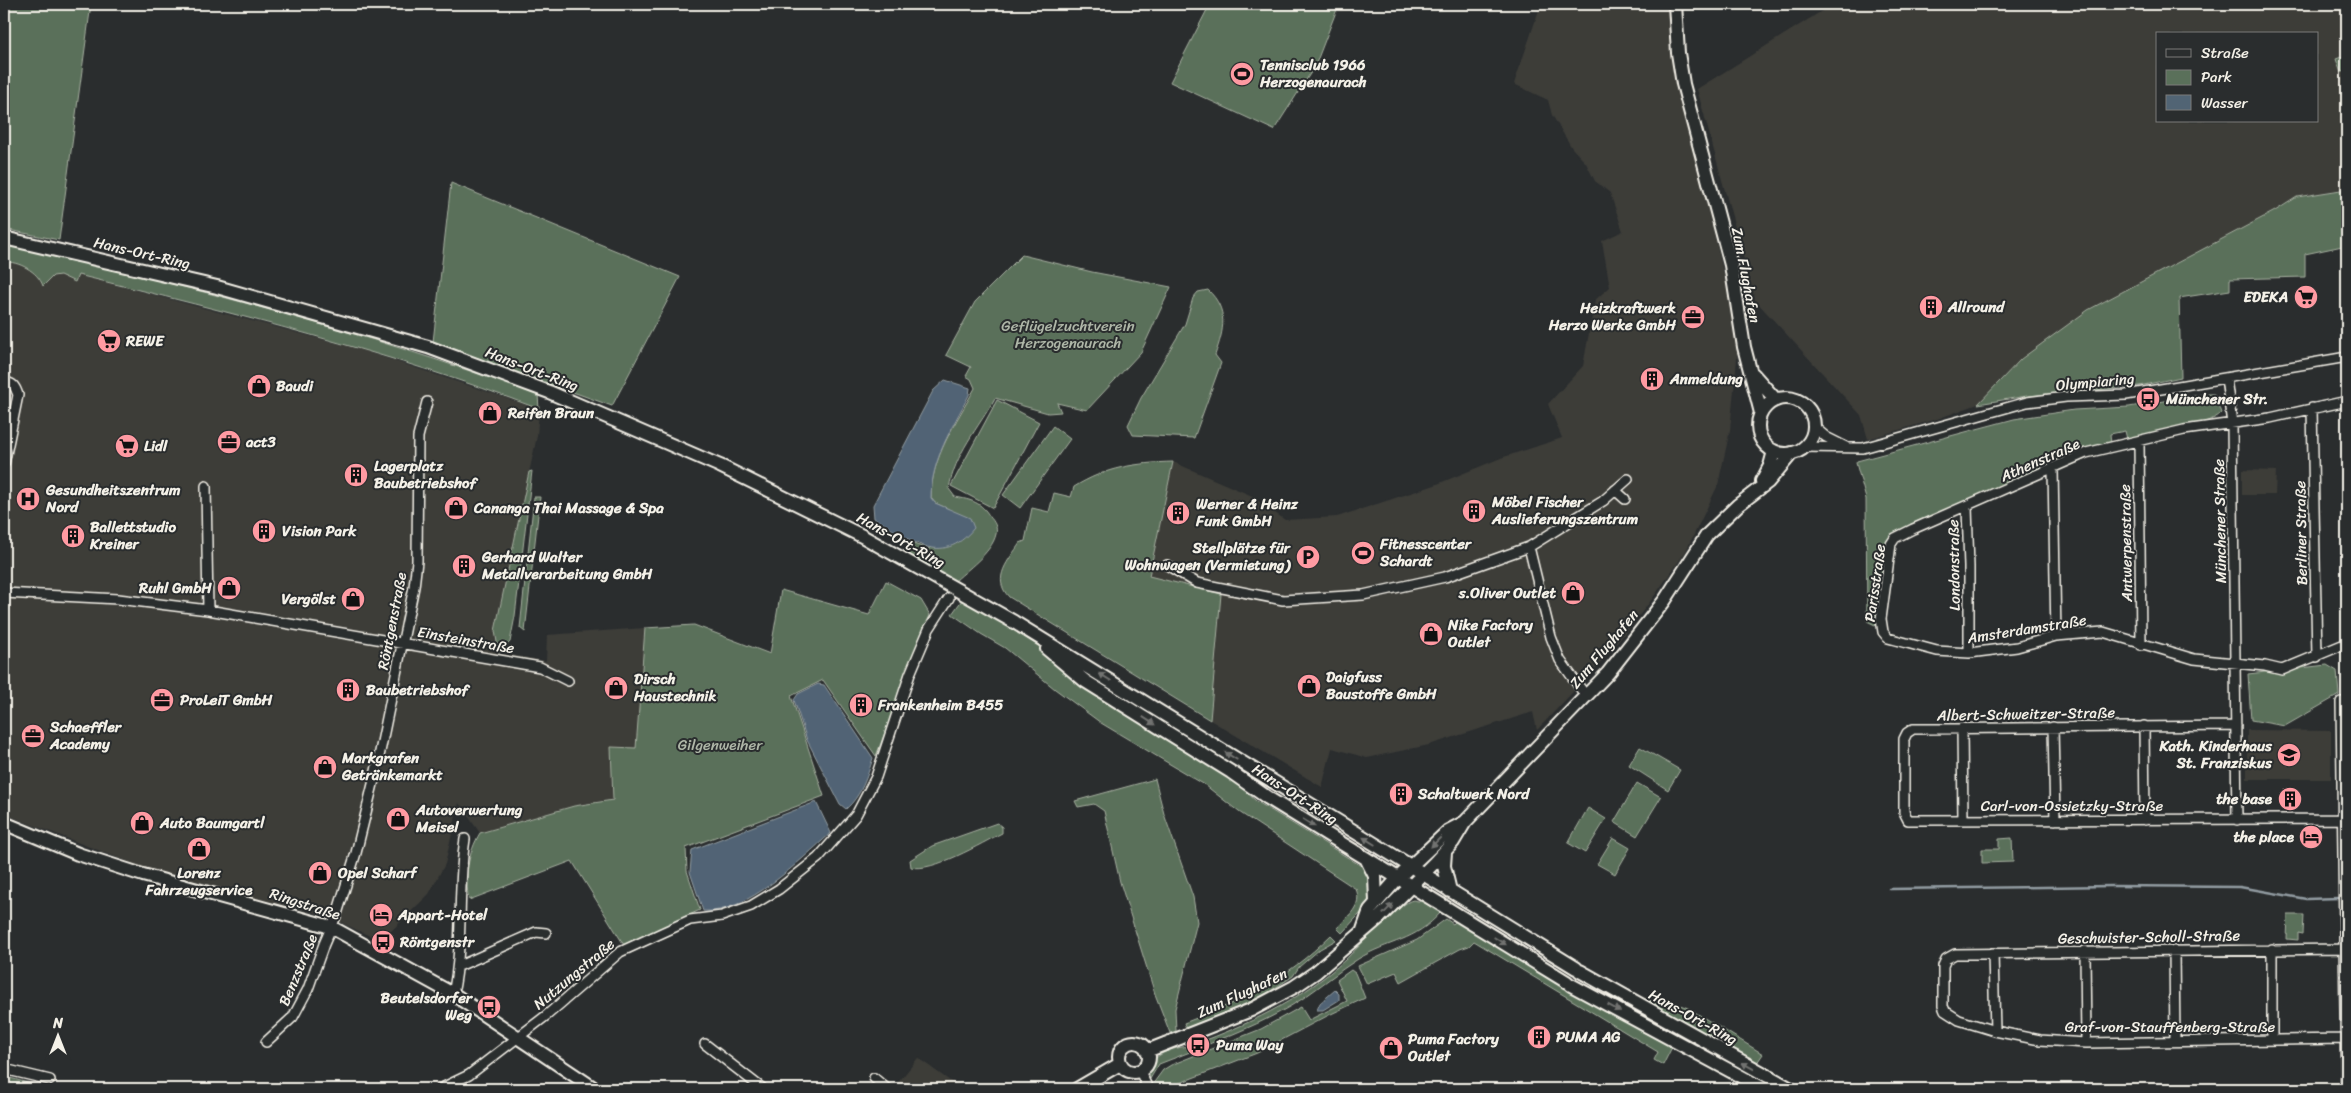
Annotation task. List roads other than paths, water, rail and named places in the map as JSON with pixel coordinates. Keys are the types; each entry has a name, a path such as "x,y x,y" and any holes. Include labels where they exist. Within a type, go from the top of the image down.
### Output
{"main road":[{"name":"Zum Flughafen","path":"1675,4 1682,84 1732,272 1740,328 1761,413"},
{"name":"Hans-Ort-Ring","path":"4,238 216,287 428,347 548,392 720,466 862,536 944,581 1014,622 1578,969 1791,1089"},
{"name":"Zum Flughafen","path":"1750,371 1776,400"},
{"path":"1790,399 1803,405 1811,415 1813,426 1809,441 1804,447 1792,453 1774,451 1764,444 1758,431 1761,413 1770,403 1776,400 1790,399"},
{"name":"Zum Flughafen","path":"1757,490 1768,473 1774,451"},
{"name":"Zum Flughafen","path":"1147,1051 1251,1010 1294,987 1340,953 1363,930 1380,917 1449,847 1465,822 1613,667 1650,619 1707,535 1720,520 1768,482 1792,453"},
{"name":"Hans-Ort-Ring","path":"1014,622 1085,681 1458,916 1569,984 1764,1089"},
{"name":"Zum Flughafen","path":"1363,930 1370,910 1398,878 1448,831 1465,822"},
{"name":"Ringstraße","path":"4,823 78,854 331,927 453,994 595,1089"},
{"path":"1449,847 1444,866 1450,891"},
{"path":"1365,858 1375,876 1376,902"},
{"path":"1128,1043 1141,1044 1147,1051 1149,1060 1140,1071 1126,1070 1120,1064 1121,1050 1128,1043"},
{"path":"1077,1089 1120,1064"}],"street":[{"name":"Olympiaring","path":"1804,447 1849,448 1878,444 1984,412 2027,402 2066,397 2126,395 2347,357"},
{"name":"Münchener Straße","path":"2226,378 2232,424 2237,820"},
{"path":"4,382 14,386 18,395 4,464"},
{"name":"Athenstraße","path":"1895,538 2086,453 2184,430 2270,418 2347,401"},
{"name":"Röntgenstraße","path":"331,927 337,914 360,837 402,643 417,560 418,437 427,402"},
{"name":"Berliner Straße","path":"2312,408 2318,657"},
{"path":"1813,426 1826,437 1849,448"},
{"name":"Antwerpenstraße","path":"2139,441 2141,645"},
{"path":"2053,468 2056,636"},
{"path":"1167,564 1197,583 1282,600 1372,593 1445,577 1529,547 1603,501 1628,479"},
{"path":"206,486 208,610"},
{"path":"1615,490 1625,499"},
{"name":"Londonstraße","path":"1966,507 1969,567 1969,653"},
{"name":"Parisstraße","path":"1883,632 1881,619 1891,544 1895,538"},
{"path":"1529,547 1551,638 1560,660 1586,696"},
{"name":"Einsteinstraße","path":"4,593 118,599 208,610 540,667 568,681"},
{"name":"Nutzungstraße","path":"440,1089 469,1075 547,1015 620,952 690,920 722,916 751,906 779,889 818,858 856,815 876,777 910,674 929,629 949,598"},
{"name":"Amsterdamstraße","path":"1883,632 1894,640 1937,651 1969,653 2017,647 2056,636 2103,632 2141,645 2194,659 2265,666 2282,670 2318,657 2347,643"},
{"path":"2344,702 2344,789 2341,819 2346,972 2344,1039 2346,1089"},
{"path":"2144,726 2145,820"},
{"name":"Albert-Schweitzer-Straße","path":"1908,820 1904,812 1904,739 1913,728 2236,726"},
{"path":"1962,728 1963,820"},
{"path":"2053,728 2055,820"},
{"name":"Carl-von-Ossietzky-Straße","path":"1908,820 2341,819"},
{"path":"453,994 459,966 460,869 465,838"},
{"name":"Benzstraße","path":"266,1042 293,1017 308,988 331,927"},
{"path":"459,966 536,932 546,933"},
{"path":"2272,949 2272,1040"},
{"name":"Geschwister-Scholl-Straße","path":"1955,954 2344,949"},
{"path":"2174,950 2175,1042"},
{"path":"2085,951 2086,1043"},
{"path":"1993,953 1995,1031"},
{"name":"Graf-von-Stauffenberg-Straße","path":"1955,954 1946,959 1943,966 1943,1006 1945,1011 1959,1020 1995,1031 2040,1040 2086,1043 2344,1039"},
{"path":"705,1044 763,1089"},
{"path":"4,1069 50,1080"},
{"path":"1140,1071 1148,1089"},
{"path":"874,1078 887,1089"}],"water":[{"path":"945,380 970,388 969,395 939,457 932,484 931,498 935,503 970,518 974,528 962,540 949,547 937,548 912,541 874,518 873,505 933,391"},
{"name":"Gilgenweiher","path":"818,684 824,685 873,758 860,792 846,809 840,804 807,740 794,700 798,694"},
{"path":"816,802 831,833 788,871 754,895 720,910 703,911 690,872 692,850"},
{"path":"1335,990 1339,994 1339,1000 1323,1010 1317,1010 1320,1003"}],"waterway":[{"path":"1889,889 2112,886 2240,887 2306,899 2339,898"}],"place":[{"name":"Tennisclub 1966 Herzogenaurach","path":"1242,74"},
{"name":"EDEKA","path":"2306,297"},
{"name":"Allround","path":"1931,307"},
{"name":"Heizkraftwerk Herzo Werke GmbH","path":"1693,317"},
{"name":"REWE","path":"109,341"},
{"name":"Anmeldung","path":"1652,379"},
{"name":"Baudi","path":"259,386"},
{"name":"Münchener Str.","path":"2148,399"},
{"name":"Reifen Braun","path":"490,413"},
{"name":"act3","path":"229,442"},
{"name":"Lidl","path":"127,446"},
{"name":"Lagerplatz Baubetriebshof","path":"356,475"},
{"name":"Gesundheitszentrum Nord","path":"28,499"},
{"name":"Cananga Thai Massage & Spa","path":"456,508"},
{"name":"Möbel Fischer Auslieferungszentrum","path":"1474,511"},
{"name":"Werner & Heinz Funk GmbH","path":"1178,513"},
{"name":"Vision Park","path":"264,531"},
{"name":"Ballettstudio Kreiner","path":"73,536"},
{"name":"Fitnesscenter Schardt","path":"1363,553"},
{"name":"Stellplätze für Wohnwagen (Vermietung)","path":"1308,557"},
{"name":"Gerhard Walter Metallverarbeitung GmbH","path":"464,566"},
{"name":"Ruhl GmbH","path":"229,588"},
{"name":"s.Oliver Outlet","path":"1573,593"},
{"name":"Vergölst","path":"353,599"},
{"name":"Nike Factory Outlet","path":"1431,634"},
{"name":"Daigfuss Baustoffe GmbH","path":"1309,686"},
{"name":"Dirsch Haustechnik","path":"616,688"},
{"name":"Baubetriebshof","path":"348,690"},
{"name":"ProLeiT GmbH","path":"162,700"},
{"name":"Frankenheim B455","path":"861,705"},
{"name":"Schaeffler Academy","path":"33,736"},
{"name":"Kath. Kinderhaus St. Franziskus","path":"2289,755"},
{"name":"Markgrafen Getränkemarkt","path":"325,767"},
{"name":"Schaltwerk Nord","path":"1401,794"},
{"name":"the base","path":"2290,799"},
{"name":"Autoverwertung Meisel","path":"398,819"},
{"name":"Auto Baumgartl","path":"142,823"},
{"name":"the place","path":"2311,837"},
{"name":"Lorenz Fahrzeugservice","path":"199,849"},
{"name":"Opel Scharf","path":"320,873"},
{"name":"Appart-Hotel","path":"381,915"},
{"name":"Röntgenstr","path":"383,942"},
{"name":"Beutelsdorfer Weg","path":"489,1007"},
{"name":"PUMA AG","path":"1539,1037"},
{"name":"Puma Way","path":"1198,1045"},
{"name":"Puma Factory Outlet","path":"1391,1048"}],"park label":[{"name":"Geflügelzuchtverein Herzogenaurach","path":"1068,334"}]}
